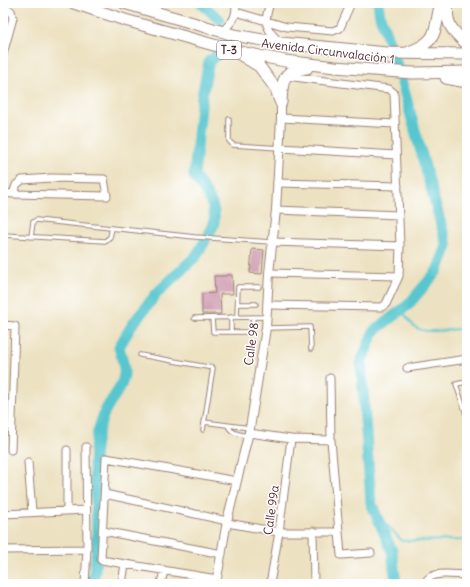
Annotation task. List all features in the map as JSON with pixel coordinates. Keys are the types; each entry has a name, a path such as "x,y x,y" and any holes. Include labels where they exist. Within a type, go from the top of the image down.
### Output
{"main road":[{"name":"Avenida Circunvalación 1","path":"74,3 125,20 235,51 285,61 390,72 467,72"},
{"name":"Avenida Circunvalación 1","path":"124,3 222,32 281,43 387,53 467,54"},
{"path":"405,54 422,48 434,35 441,3"},
{"path":"448,3 447,13 449,23 454,33 467,44"},
{"path":"235,51 259,66 276,89 281,103"},
{"path":"281,103 282,86 286,76 291,70 299,68 335,67"},
{"path":"412,73 467,82"}],"street":[{"path":"222,32 234,19 236,3"},
{"path":"270,3 266,15 266,21 270,34 281,43"},
{"path":"291,3 296,3"},
{"path":"236,12 287,27 333,31 340,28 351,3"},
{"path":"3,7 11,11 13,18 3,54"},
{"path":"267,305 382,306 386,304 399,276 400,246 394,93 389,89 286,76"},
{"name":"Calle 98","path":"216,581 227,522 249,433 266,328 269,274 276,210 281,103"},
{"path":"281,118 395,124"},
{"path":"280,148 396,155"},
{"path":"3,193 13,194 35,195 107,196 104,179 51,178 22,180 16,185 13,194"},
{"path":"277,183 398,186"},
{"path":"276,210 399,215"},
{"path":"272,242 400,246"},
{"path":"269,274 399,276"},
{"path":"3,325 15,326 11,450"},
{"path":"407,368 467,359"},
{"path":"330,378 331,440 341,554 371,553"},
{"path":"249,433 291,439 331,440"},
{"name":"Calle 99a","path":"270,584 280,532 291,439"},
{"path":"85,584 87,549 86,447"},
{"path":"67,450 67,511"},
{"path":"216,581 164,570 101,560 106,458 237,481"},
{"path":"28,462 32,512"},
{"path":"105,494 227,522 280,532 339,532"},
{"path":"3,514 86,510"},
{"path":"103,531 222,554"},
{"path":"314,532 314,584"},
{"path":"3,550 87,549"},
{"path":"122,584 125,564"},
{"path":"161,584 164,570"},
{"path":"427,581 436,574 467,575"}],"lane":[{"path":"229,119 229,141 233,145 280,148"},
{"path":"31,237 33,222 36,220 196,237 272,242"},
{"path":"3,235 105,241 110,237 112,228"},
{"path":"237,317 239,287 259,286"},
{"path":"238,304 256,304"},
{"path":"231,317 231,332"},
{"path":"212,318 213,332 252,332 253,317"},
{"path":"194,318 266,317"},
{"path":"266,328 310,327 311,349"},
{"path":"140,355 213,368 203,430"},
{"path":"467,382 456,384 467,417"},
{"path":"204,422 228,426 232,425 249,433"},
{"path":"228,426 230,431 233,433 249,433"}],"building":[{"path":"252,249 264,250 262,274 250,273"},
{"path":"232,275 233,294 220,294 221,314 202,314 202,294 215,293 214,276"}],"waterway":[{"path":"201,3 220,20"},
{"path":"378,3 380,16 397,65 447,246 437,271 408,305 374,331 361,362 371,503 392,551 396,584"},
{"path":"209,234 214,224 213,209 208,197 194,176 202,96 209,61 216,56"},
{"path":"93,584 97,539 94,455 99,429 105,411 119,389 123,379 124,368 119,347 132,325 157,293 196,256 205,241"},
{"path":"402,310 415,327 426,331 467,328"},
{"path":"377,517 402,541 467,540"}]}
